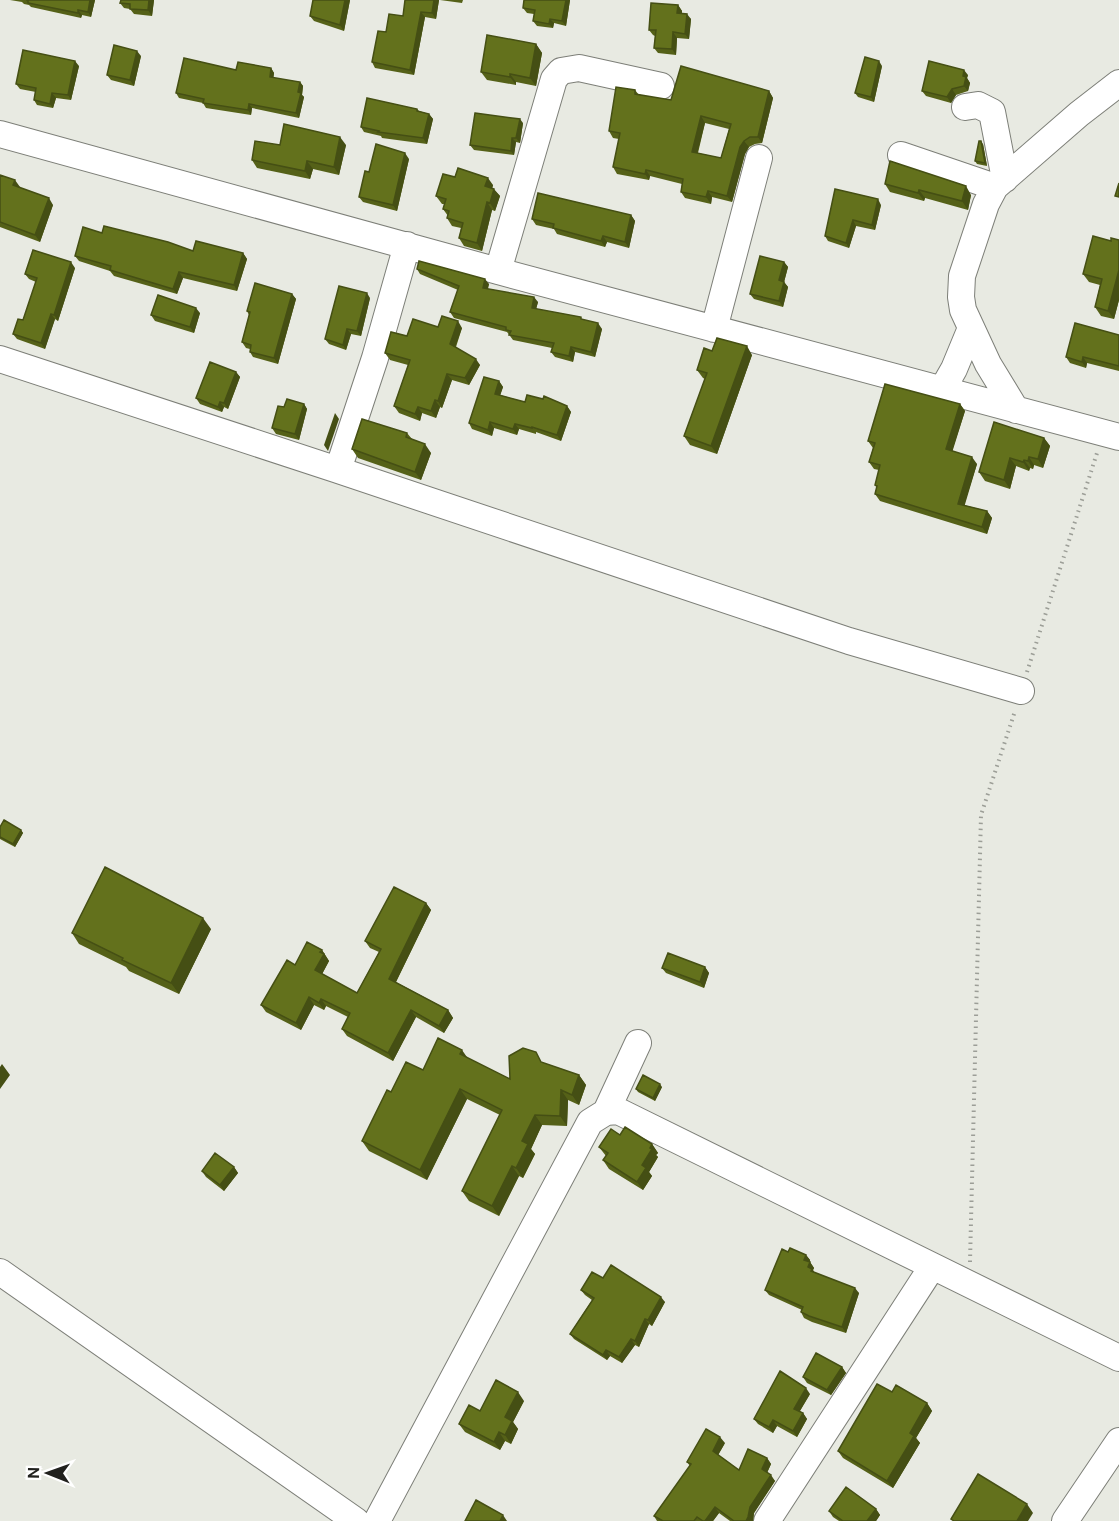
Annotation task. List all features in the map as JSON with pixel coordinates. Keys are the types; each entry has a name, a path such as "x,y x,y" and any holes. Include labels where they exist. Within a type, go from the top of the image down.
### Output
{"street":[{"path":"498,271 554,79 561,71 579,68 661,86"},
{"path":"1016,410 988,364 963,310 962,276 986,204 1000,183 1079,114 1119,83"},
{"path":"965,107 978,105 992,112 1000,183"},
{"path":"0,134 498,271 1111,435"},
{"path":"901,155 1000,183"},
{"path":"714,329 759,158"},
{"path":"338,470 375,358 407,245"},
{"path":"942,390 954,369 971,328"},
{"path":"0,359 849,641 1021,691"},
{"path":"606,1112 638,1043"},
{"path":"377,1521 590,1122 606,1112 618,1112 1119,1358"},
{"path":"767,1521 932,1267"},
{"path":"0,1272 356,1521"},
{"path":"1065,1521 1119,1441"}],"path":[{"path":"970,1284 981,815 1021,691 1111,435"}],"building":[{"path":"28,0 90,0 88,12 78,10 78,13 28,3"},
{"path":"121,0 149,0 148,10 130,9 130,4 120,3"},
{"path":"313,0 345,0 340,25 310,16"},
{"path":"405,0 434,0 432,13 421,12 410,70 372,62 378,31 386,32 389,14 403,16"},
{"path":"524,0 566,0 562,21 550,19 549,24 533,21 535,10 523,8"},
{"path":"651,3 678,5 677,13 687,14 685,34 673,32 672,49 654,48 656,30 649,30"},
{"path":"487,35 536,44 530,78 481,72"},
{"path":"114,45 137,51 130,80 107,75"},
{"path":"23,50 75,61 68,95 52,93 50,104 34,100 36,88 16,84"},
{"path":"865,57 879,61 871,97 855,93"},
{"path":"184,58 236,70 238,62 271,68 270,77 300,82 298,92 301,93 296,113 249,104 248,110 203,103 204,99 176,93"},
{"path":"929,61 964,70 963,76 966,77 964,86 952,89 947,97 922,91"},
{"path":"681,66 769,91 758,137 750,137 740,147 727,196 708,191 706,197 681,192 683,179 646,170 645,174 613,167 620,133 609,131 616,87 635,90 635,94 671,100","holes":["701,116 731,124 721,158 692,152"]},
{"path":"367,98 417,109 417,111 429,114 423,138 378,132 361,127"},
{"path":"475,113 520,119 516,138 512,138 511,151 470,145"},
{"path":"284,124 340,137 334,167 307,161 305,171 252,160 255,141 280,145"},
{"path":"979,141 981,141 985,163 975,161"},
{"path":"376,144 405,153 393,205 359,197 365,171 369,172"},
{"path":"890,161 966,186 962,201 885,184"},
{"path":"458,168 488,178 485,186 494,189 490,203 487,202 477,243 459,238 463,223 447,218 449,211 443,209 446,199 436,196 443,174 455,177"},
{"path":"0,175 15,180 13,185 49,198 35,235 0,222"},
{"path":"1119,183 1119,197 1115,196"},
{"path":"835,189 878,199 872,225 853,220 846,243 825,236"},
{"path":"538,193 631,215 625,242 603,236 601,241 553,228 554,224 532,219"},
{"path":"104,226 168,242 193,251 196,241 243,253 234,285 179,272 173,289 110,270 111,266 75,256 83,227 102,233"},
{"path":"1093,236 1111,241 1111,238 1119,240 1119,270 1108,311 1095,307 1102,279 1083,274"},
{"path":"33,250 71,262 54,315 51,314 41,343 13,334 18,319 23,320 37,278 25,274"},
{"path":"760,256 784,262 779,280 784,282 779,301 750,294"},
{"path":"419,261 485,279 483,288 534,297 532,308 581,317 581,319 598,323 591,352 571,347 569,356 551,352 554,343 509,335 511,331 506,330 506,327 450,312 459,286 417,269"},
{"path":"255,283 292,294 274,358 250,352 251,345 242,342"},
{"path":"339,286 367,293 357,331 347,329 343,345 325,339"},
{"path":"158,295 196,308 190,327 151,315"},
{"path":"442,316 458,321 450,344 476,359 465,378 447,374 438,401 435,400 431,411 418,407 415,414 394,406 410,360 385,353 391,332 407,336 413,319 438,327"},
{"path":"1075,323 1119,335 1119,366 1083,357 1082,362 1066,357"},
{"path":"717,338 747,346 711,446 684,436 707,373 697,370 704,348 712,351"},
{"path":"210,362 236,372 224,403 220,402 218,407 196,398"},
{"path":"484,377 499,381 495,394 525,402 527,395 543,399 544,396 567,406 557,435 515,424 513,429 490,422 488,430 469,423"},
{"path":"885,384 960,404 946,449 972,457 958,504 987,511 982,527 875,494 880,465 869,462 875,443 868,441"},
{"path":"287,399 304,404 295,434 272,428 278,406 284,407"},
{"path":"362,419 407,433 406,437 425,444 415,472 352,449"},
{"path":"994,422 1044,438 1038,459 1029,457 1028,461 1023,462 1010,458 1004,480 979,472"},
{"path":"4,820 21,830 13,844 0,837 0,827"},
{"path":"105,867 203,918 171,983 72,933"},
{"path":"394,887 426,903 389,979 448,1010 439,1026 411,1010 388,1053 342,1029 350,1013 321,999 319,1003 309,997 296,1023 261,1005 287,960 295,965 307,942 322,950 320,952 324,954 315,970 357,993 381,949 365,941"},
{"path":"668,953 705,967 700,982 662,968"},
{"path":"438,1038 462,1050 460,1054 510,1079 509,1056 523,1048 536,1052 541,1062 579,1075 572,1095 561,1090 560,1116 535,1115 522,1141 528,1144 516,1168 512,1166 492,1206 462,1191 502,1110 460,1089 420,1170 362,1141 387,1090 391,1092 406,1062 423,1070"},
{"path":"643,1075 660,1084 653,1098 636,1089"},
{"path":"625,1127 652,1144 650,1148 652,1149 642,1165 646,1168 637,1182 603,1160 608,1153 599,1147 611,1129 620,1135"},
{"path":"215,1153 234,1167 220,1185 202,1171"},
{"path":"790,1248 806,1255 804,1260 810,1262 808,1267 812,1269 811,1271 855,1288 842,1327 809,1316 801,1312 803,1307 765,1290 782,1249 788,1252"},
{"path":"611,1265 661,1297 648,1320 645,1319 635,1341 631,1339 619,1357 606,1350 603,1355 570,1334 594,1298 581,1290 592,1272 603,1278"},
{"path":"816,1353 842,1367 827,1390 803,1377"},
{"path":"780,1371 806,1388 794,1409 803,1413 793,1431 773,1420 769,1427 754,1419"},
{"path":"496,1380 518,1392 505,1417 512,1421 505,1435 499,1432 494,1442 459,1424 469,1405 480,1411"},
{"path":"877,1384 892,1392 896,1385 927,1403 910,1433 914,1436 887,1481 838,1451"},
{"path":"706,1429 720,1437 713,1451 739,1470 748,1449 767,1458 762,1469 771,1475 750,1507 746,1521 734,1521 715,1507 705,1521 697,1517 694,1521 663,1521 654,1516 691,1464 687,1462"},
{"path":"978,1474 1027,1504 1017,1521 954,1521 951,1519"},
{"path":"846,1487 876,1509 867,1521 843,1521 829,1511"},
{"path":"476,1500 503,1515 500,1521 465,1521"}]}
